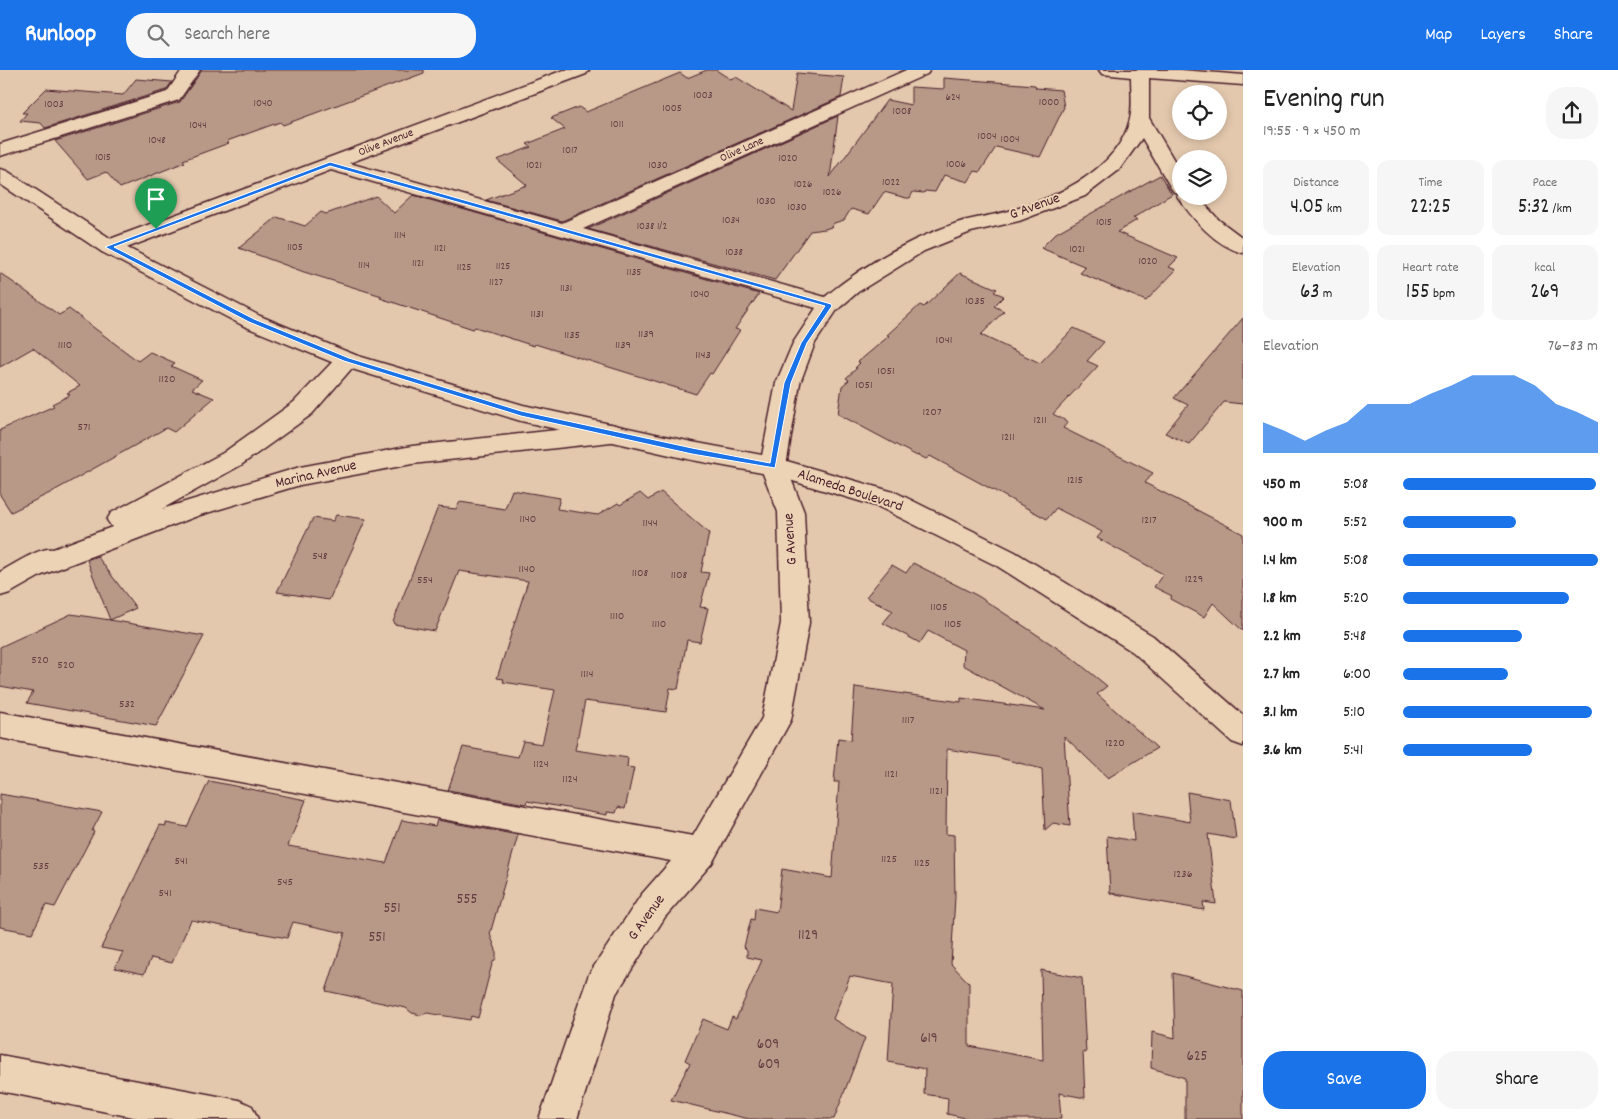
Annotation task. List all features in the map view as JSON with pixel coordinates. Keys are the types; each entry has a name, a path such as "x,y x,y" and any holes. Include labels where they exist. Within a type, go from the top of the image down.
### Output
{"street":[{"path":"0,150 173,96 191,70"},
{"name":"Olive Avenue","path":"108,247 580,70"},
{"name":"Olive Lane","path":"564,230 921,70"},
{"path":"1108,70 1243,80"},
{"name":"G Avenue","path":"558,1119 601,986 653,906 701,852 776,720 795,623 791,512 773,466 788,383 804,343 829,306 850,287 916,246 965,227 1012,217 1078,192 1112,166 1131,141 1140,118 1140,71"},
{"path":"1140,118 1172,173"},
{"path":"330,164 829,306"},
{"name":"Alameda Boulevard","path":"0,175 108,247 252,321 346,360 521,413 773,466 888,500 1006,559 1143,644 1243,732"},
{"path":"1193,205 1201,216 1229,239 1243,247"},
{"name":"Marina Avenue","path":"0,584 232,459 303,408 346,360"},
{"name":"Marina Avenue","path":"33,567 192,508 300,476 412,455 611,433"},
{"path":"0,725 701,852"},
{"path":"0,1073 239,1119"}],"building":[{"path":"202,70 424,70 424,73 283,125 280,122 227,141 229,143 183,160 185,162 120,188 106,172 88,179 55,141 180,102"},
{"path":"707,70 716,70 730,79 736,77 791,111 797,73 844,77 841,97 562,221 486,200 527,185 497,160 531,147 527,144 565,129 551,118 579,107 586,112 680,73 687,78"},
{"path":"944,78 1035,85 1036,88 1061,90 1064,107 1040,157 996,147 980,172 975,171 968,182 944,175 935,192 913,192 910,198 906,198 884,192 869,214 851,209 844,220 834,223 831,227 810,231 775,280 588,229 838,116 830,177 887,100 911,105 911,87 944,89"},
{"path":"136,79 172,82 166,90 45,128 41,123 20,121 27,113 22,113 46,89 123,95"},
{"path":"1160,175 1172,194 1133,218 1137,220 1117,232 1178,258 1169,267 1176,270 1146,301 1080,273 1086,267 1041,248 1056,233"},
{"path":"413,195 759,294 735,329 740,330 712,374 710,373 696,394 535,344 534,346 475,327 473,329 239,248 277,217 305,226 321,212 326,214 376,196 394,213"},
{"path":"0,273 59,315 69,309 138,361 150,352 175,363 171,366 202,380 192,389 214,398 174,432 166,428 50,493 11,512 0,495 0,430 54,406 52,404 70,395 67,393 80,386 33,348 0,367"},
{"path":"960,273 997,289 994,292 1004,296 994,306 1004,311 981,335 1040,363 1074,328 1104,342 1087,361 1098,366 1053,414 1068,422 1063,428 1153,473 1145,483 1243,534 1243,631 1213,603 1204,617 1170,599 1172,596 1154,587 1163,574 1097,538 1102,532 1056,508 1047,519 930,456 926,459 917,456 838,414 842,386 849,380 846,378 857,368 855,368 860,363 858,362 889,336 887,335 920,305 924,307"},
{"path":"1243,318 1243,404 1224,402 1189,444 1165,433 1188,405 1174,398"},
{"path":"512,490 560,498 557,509 598,515 640,493 648,500 661,492 709,533 701,572 709,573 700,607 708,608 700,642 687,640 678,689 670,688 666,712 585,701 575,750 628,758 627,767 634,768 625,809 618,807 616,813 607,812 607,815 527,801 526,804 448,790 463,747 518,757 523,741 542,744 555,690 503,682 504,679 497,678 528,581 459,571 435,631 394,624 393,622 438,507 456,509 460,502 505,509"},
{"path":"336,515 366,519 329,600 277,592 313,518 333,521"},
{"path":"97,556 136,608 110,620 87,560"},
{"path":"913,563 978,596 1071,657 1107,686 1097,694 1157,748 1108,778 1064,736 1070,826 1053,823 1045,830 1042,769 996,757 947,749 946,834 954,835 955,897 951,964 969,983 969,1046 1043,1060 1041,970 1082,978 1086,1053 1083,1052 1085,1098 1059,1093 1061,1119 970,1119 947,1114 948,1098 924,1094 925,1069 888,1062 893,984 850,976 833,1019 865,1038 834,1119 749,1119 671,1100 690,1063 685,1060 703,1019 727,1029 732,1017 736,1019 762,960 747,957 747,950 744,947 751,919 754,920 755,908 777,912 782,869 832,878 839,782 834,782 838,738 851,740 855,687 961,702 961,698 1045,710 963,665 964,650 928,631 920,643 883,623 893,611 866,597 892,565 906,573"},
{"path":"71,614 204,636 156,726 27,703 33,692 0,686 0,647"},
{"path":"209,781 306,800 288,846 386,863 402,820 435,826 437,820 518,835 490,934 496,950 496,958 492,964 478,1018 471,1016 470,1020 427,1013 421,1015 412,1013 406,1008 326,991 345,933 293,922 287,938 191,920 172,963 151,958 144,974 115,968 123,952 101,948 160,825 166,826 166,823 187,827"},
{"path":"1187,792 1231,800 1236,839 1208,834 1216,904 1203,902 1204,910 1110,893 1107,836 1134,841 1132,811 1190,822"},
{"path":"0,794 102,812 92,831 94,832 55,907 46,905 32,933 0,927"},
{"path":"1173,973 1243,991 1243,1119 1185,1119 1185,1078 1151,1068 1152,1032 1175,1038"}],"route":[{"path":"330,164 829,306 804,343 788,383 773,466 692,451 521,413 346,360 252,321 108,247 156,229 330,164"}]}
